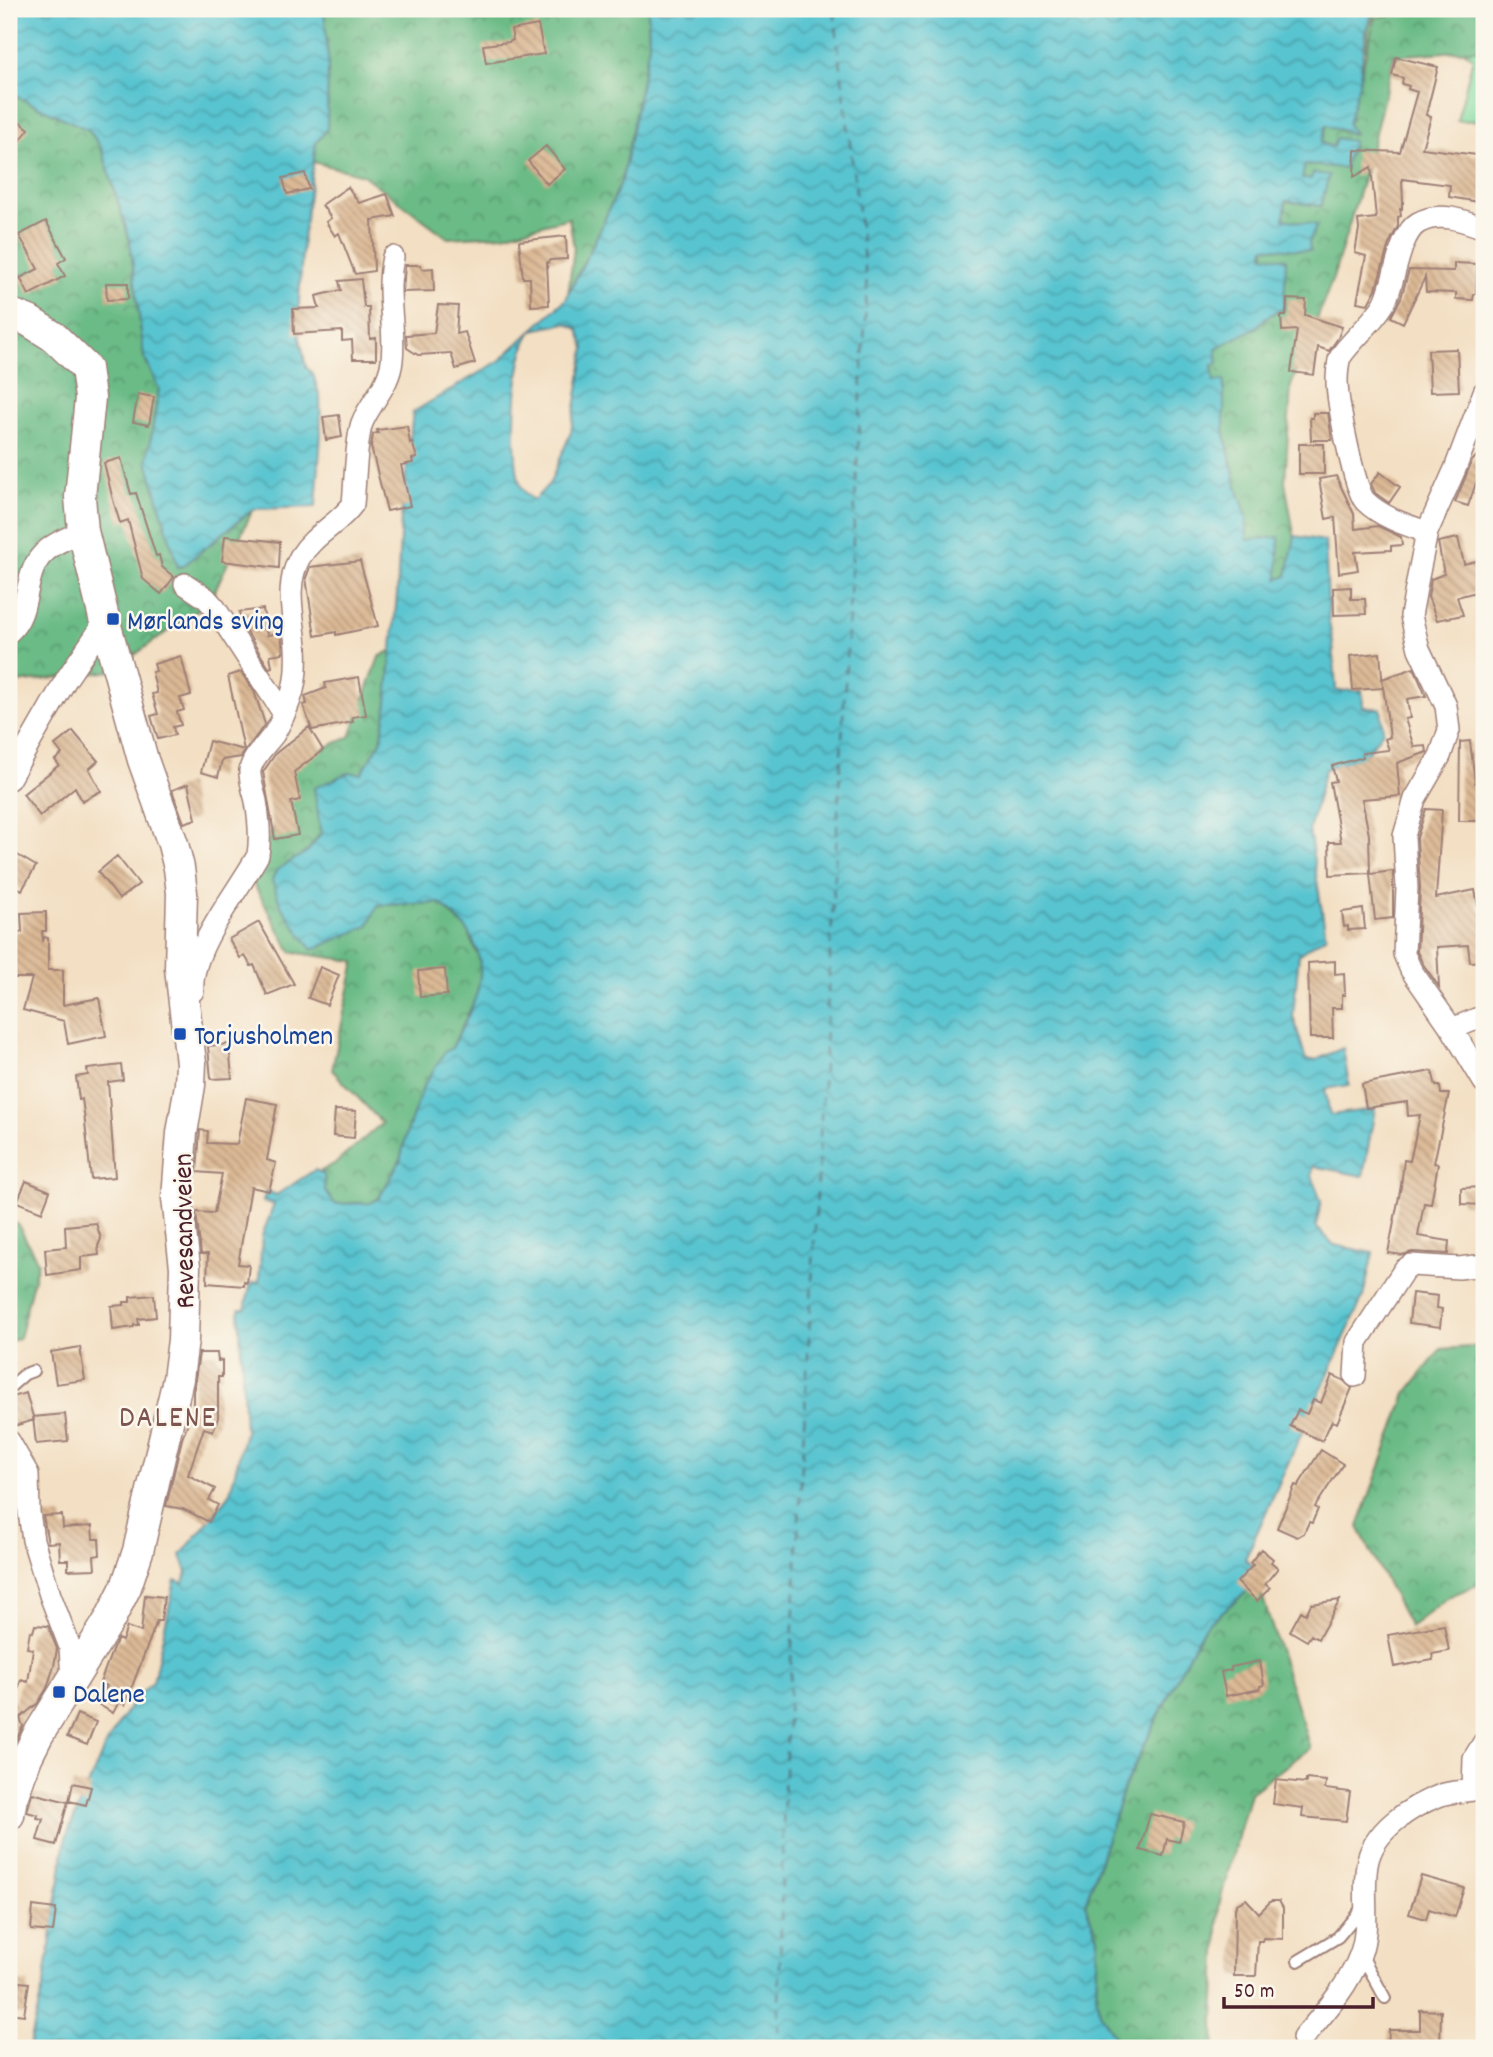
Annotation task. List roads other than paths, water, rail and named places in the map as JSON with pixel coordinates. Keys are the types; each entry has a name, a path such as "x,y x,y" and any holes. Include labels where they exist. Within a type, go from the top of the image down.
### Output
{"main road":[{"name":"Revesandveien","path":"9,1815 12,1798 27,1757 110,1619 126,1587 138,1551 178,1380 183,1340 185,1267 177,1198 182,1133 190,1085 189,1040 180,968 182,893 179,868 143,760 83,530 80,497 90,398 86,368 54,337 15,320"}],"street":[{"path":"1427,532 1394,520 1363,500 1348,453 1336,382 1340,357 1365,330 1385,302 1401,250 1414,225 1431,217 1456,218 1484,228"},
{"path":"189,1040 196,1033 192,984 201,947 258,855 258,814 250,771 254,759 275,732 284,714 296,675 291,606 292,576 313,539 353,505 361,425 378,393 389,380 393,359 388,280 393,257"},
{"path":"1484,392 1455,470 1427,532 1411,616 1419,649 1446,706 1449,730 1440,757 1415,799 1404,836 1407,888 1404,954 1411,970 1452,1028 1484,1082"},
{"path":"9,632 20,617 39,558 54,545 83,530"},
{"path":"186,584 215,608 284,714"},
{"path":"9,779 67,678 105,622"},
{"path":"1452,1028 1484,1018"},
{"path":"1355,1376 1357,1342 1404,1270 1411,1265 1460,1268 1484,1265"},
{"path":"9,1441 28,1474 33,1540 70,1647 72,1680"},
{"path":"1303,2038 1337,1997 1361,1954 1367,1898 1367,1866 1371,1849 1391,1826 1412,1809 1443,1794 1479,1793 1474,1758 1484,1742"}],"lane":[{"path":"9,1388 25,1374 33,1371"},
{"path":"1298,1961 1338,1937 1367,1898"},
{"path":"1361,1954 1385,1998"}],"water":[{"path":"9,9 324,9 328,59 327,129 316,143 303,238 299,300 299,333 306,367 313,374 320,397 321,434 316,507 253,509 183,566 178,567 147,461 159,389 144,357 130,241 102,149 89,130 9,93"},
{"path":"648,9 1375,9 1367,26 1359,83 1348,124 1354,134 1326,125 1321,143 1333,147 1336,138 1353,141 1346,168 1305,165 1302,179 1311,179 1313,173 1329,175 1321,206 1286,201 1284,219 1317,225 1309,242 1310,251 1265,247 1264,255 1286,259 1284,309 1266,317 1257,327 1216,348 1218,363 1212,366 1214,382 1224,380 1224,430 1236,484 1247,517 1247,540 1279,537 1278,579 1287,576 1295,536 1325,541 1336,691 1362,690 1363,707 1381,709 1383,731 1363,758 1325,769 1309,830 1326,936 1299,954 1293,1016 1306,1060 1316,1060 1343,1048 1349,1085 1325,1089 1330,1115 1375,1109 1363,1176 1313,1166 1312,1175 1321,1202 1316,1227 1334,1245 1373,1253 1363,1297 1245,1559 1266,1576 1205,1626 1184,1664 1125,1785 1085,1904 1098,1937 1096,1993 1099,2012 1121,2048 29,2048 45,1979 66,1837 106,1744 133,1701 153,1682 175,1580 183,1583 187,1572 181,1555 229,1496 245,1432 239,1309 245,1309 251,1283 259,1282 262,1236 274,1204 263,1202 266,1190 276,1195 315,1170 324,1174 325,1191 335,1204 371,1203 379,1198 400,1161 423,1087 445,1052 452,1048 473,1005 477,990 480,961 475,946 464,926 440,903 378,905 368,926 312,950 281,906 272,880 277,870 308,851 321,834 314,788 350,772 361,774 381,742 413,412 499,361 566,299 622,180 649,45","holes":["566,323 578,329 585,348 571,432 550,483 534,500 520,484 515,451 521,359 533,330"]}],"place":[{"name":"Mørlands sving","path":"113,619"},
{"name":"Torjusholmen","path":"180,1034"},
{"name":"Dalene","path":"59,1692"}],"district":[{"name":"DALENE","path":"168,1416"}]}
